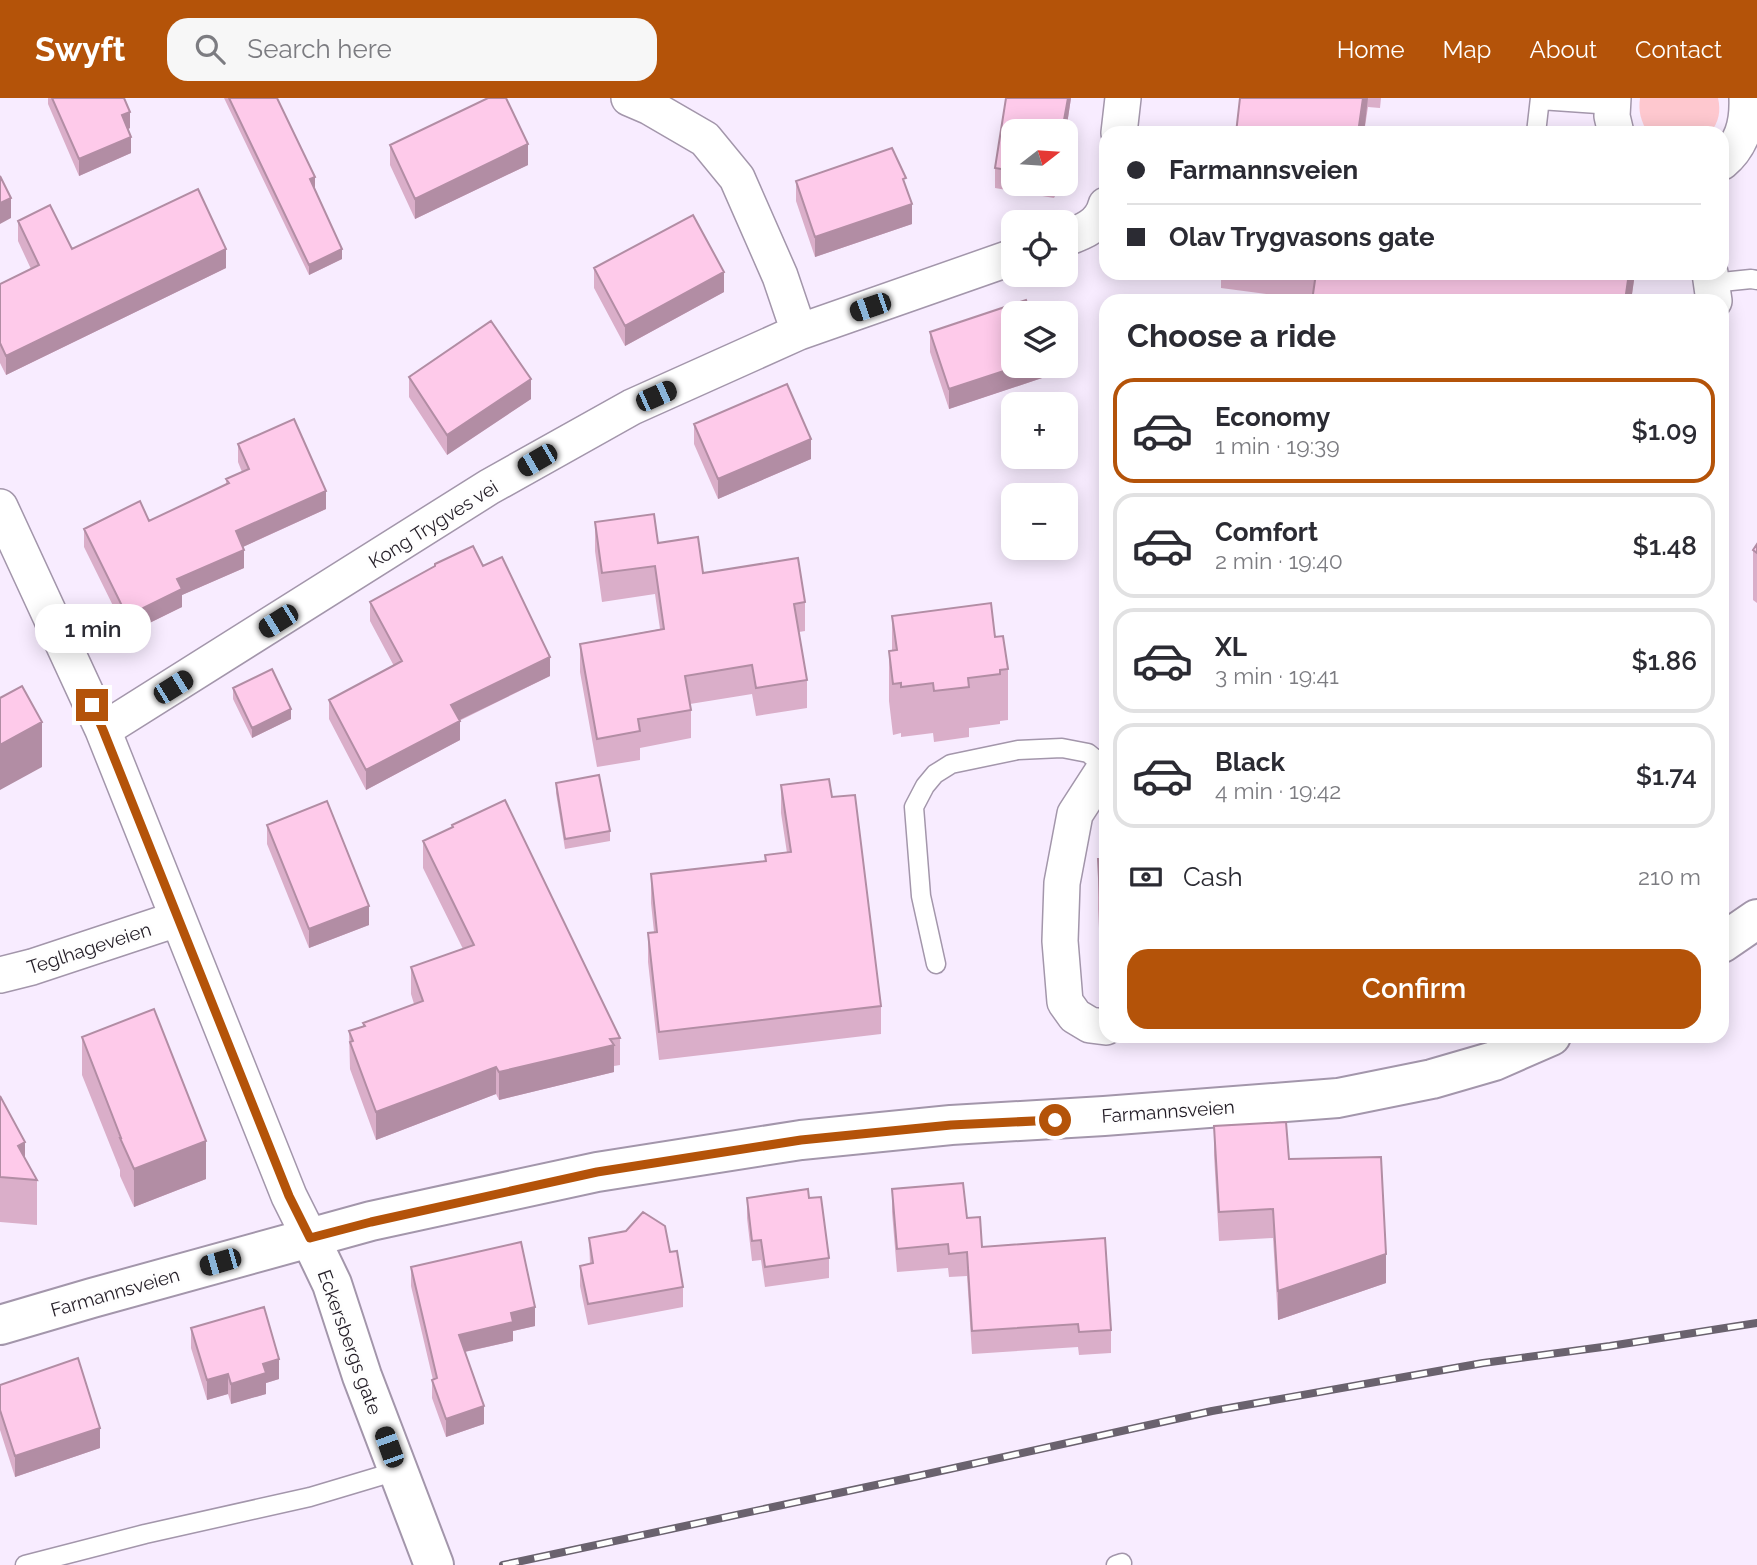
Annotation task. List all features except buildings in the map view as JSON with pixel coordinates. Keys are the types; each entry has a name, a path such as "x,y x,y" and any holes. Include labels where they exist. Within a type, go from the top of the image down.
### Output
{"main road":[{"path":"1729,938 1757,919"},
{"name":"Farmannsveien","path":"0,1325 371,1222 597,1172 801,1140 951,1125 1142,1114 1338,1098 1432,1079 1494,1061 1534,1043"},
{"name":"Eckersbergs gate","path":"310,1238 332,1284 362,1376 434,1565"}],"street":[{"path":"629,98 705,139 737,178 780,276 799,332"},
{"path":"1120,126 1124,98"},
{"path":"1729,155 1744,131 1747,98"},
{"path":"1078,234 1086,231 1099,217"},
{"name":"Kong Trygves vei","path":"103,730 501,480 632,407 799,332 1001,261"},
{"path":"0,507 103,730 291,1203 310,1238"},
{"path":"1099,776 1075,814 1062,883 1060,941 1065,1002 1075,1016 1090,1025 1099,1026"},
{"name":"Teglhageveien","path":"0,975 43,964 177,919"}],"lane":[{"path":"1537,126 1540,99 1613,112"},
{"path":"1712,286 1757,280"},
{"path":"936,964 921,896 914,807 925,786 935,774 951,764 1018,750 1062,748 1088,753 1099,762"},
{"path":"25,1565 145,1534 310,1497 397,1471"}],"shaded area":[{"path":"1640,98 1718,98 1719,107 1714,126 1645,126 1639,108"}],"railway":[{"path":"503,1565 1212,1411 1483,1363 1757,1323"}],"route":[{"path":"92,705 294,1209 310,1238 597,1172 801,1140 951,1125 1055,1120"}]}
